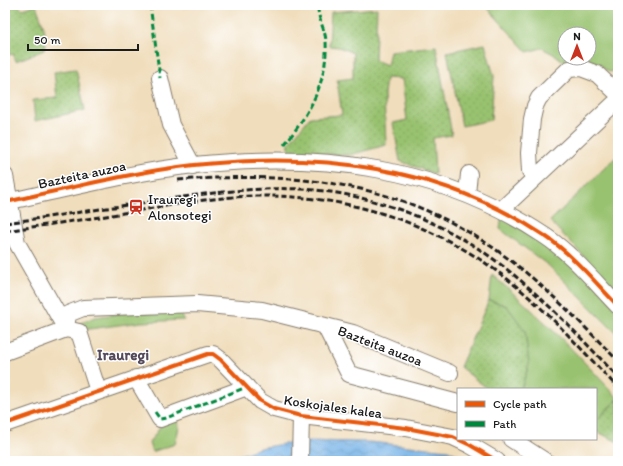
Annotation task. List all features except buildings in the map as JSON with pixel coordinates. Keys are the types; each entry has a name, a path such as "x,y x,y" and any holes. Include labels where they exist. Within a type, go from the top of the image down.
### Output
{"street":[{"path":"536,176 530,171 529,153 532,119 539,98 573,68 585,69 597,74 618,94"},
{"path":"160,78 171,125 193,166"},
{"path":"501,210 618,100"},
{"name":"Bazteita auzoa","path":"10,201 104,181 193,166 263,161 346,164 376,168 404,174 466,194 501,210 546,236 580,266 618,306"},
{"path":"466,194 469,174"},
{"path":"5,176 17,243 66,329"},
{"name":"Bazteita auzoa","path":"66,329 68,314 84,308 197,304 262,310 353,333 450,373"},
{"path":"325,326 349,374 457,403"},
{"path":"5,352 66,329 79,332 98,391"},
{"name":"Koskojales kalea","path":"5,424 208,354 217,356 260,401 274,409 301,416 406,428 457,439"},
{"path":"136,378 163,417 247,387"},
{"path":"300,461 301,416"},
{"name":"Koskojales kalea","path":"459,440 497,461"},
{"path":"513,440 545,461"}],"green space":[{"path":"18,5 22,9 36,5 46,39 44,50 16,61 13,54 5,56 5,9"},
{"path":"485,5 618,5 618,70 609,72 597,64 597,26 557,26 557,56 542,48 527,52"},
{"path":"377,8 375,60 387,65 390,51 436,46 452,135 433,138 435,174 400,161 393,123 407,120 402,79 386,78 384,94 386,145 350,155 288,152 289,143 310,117 342,115 337,80 353,78 353,53 339,47 329,46 331,12"},
{"path":"485,44 494,76 491,120 462,126 447,52"},
{"path":"76,69 85,110 35,121 33,100 57,98 54,72"},
{"path":"618,155 618,292 550,221"},
{"path":"517,212 618,302 618,335 549,266 500,229 502,215"},
{"path":"492,275 542,319 618,398 597,420 597,388 521,388 529,364 507,306 489,300"},
{"path":"489,300 507,306 525,331 529,364 521,388 487,388 460,367"},
{"path":"133,312 179,313 184,320 141,322 89,329 79,332 66,329 95,317"},
{"path":"618,399 618,442 597,432 597,420"},
{"path":"178,418 179,427 175,444 152,452 149,443 161,426"}],"water":[{"path":"300,441 370,442 448,450 470,461 223,461 260,448"}],"railway":[{"path":"178,180 274,178 318,182 361,189 403,201 443,218 484,241 537,282 584,326 618,361"},
{"path":"5,223 198,195 249,190 302,189 352,196 377,202 402,210 449,231 492,258 542,300 618,377"},
{"path":"5,231 222,198 255,196 288,197 352,205 383,214 443,238 498,272 546,313 618,388"}],"marked path":[{"path":"150,5 160,78"},
{"path":"284,145 309,109 315,97 324,70 326,41 318,5"},
{"path":"155,412 160,419 166,418 247,387"}],"cycle path":[{"path":"10,201 125,176 194,165 240,161 286,161 332,163 376,169 420,179 463,193 505,212 545,236 565,251 618,306"},
{"path":"5,424 208,354 213,354 221,360 260,401 274,409 301,416 406,428 457,439"},
{"path":"459,440 497,461"}],"place":[{"name":"Irauregi Alonsotegi","path":"136,207"}],"district":[{"name":"Irauregi","path":"123,355"}]}
